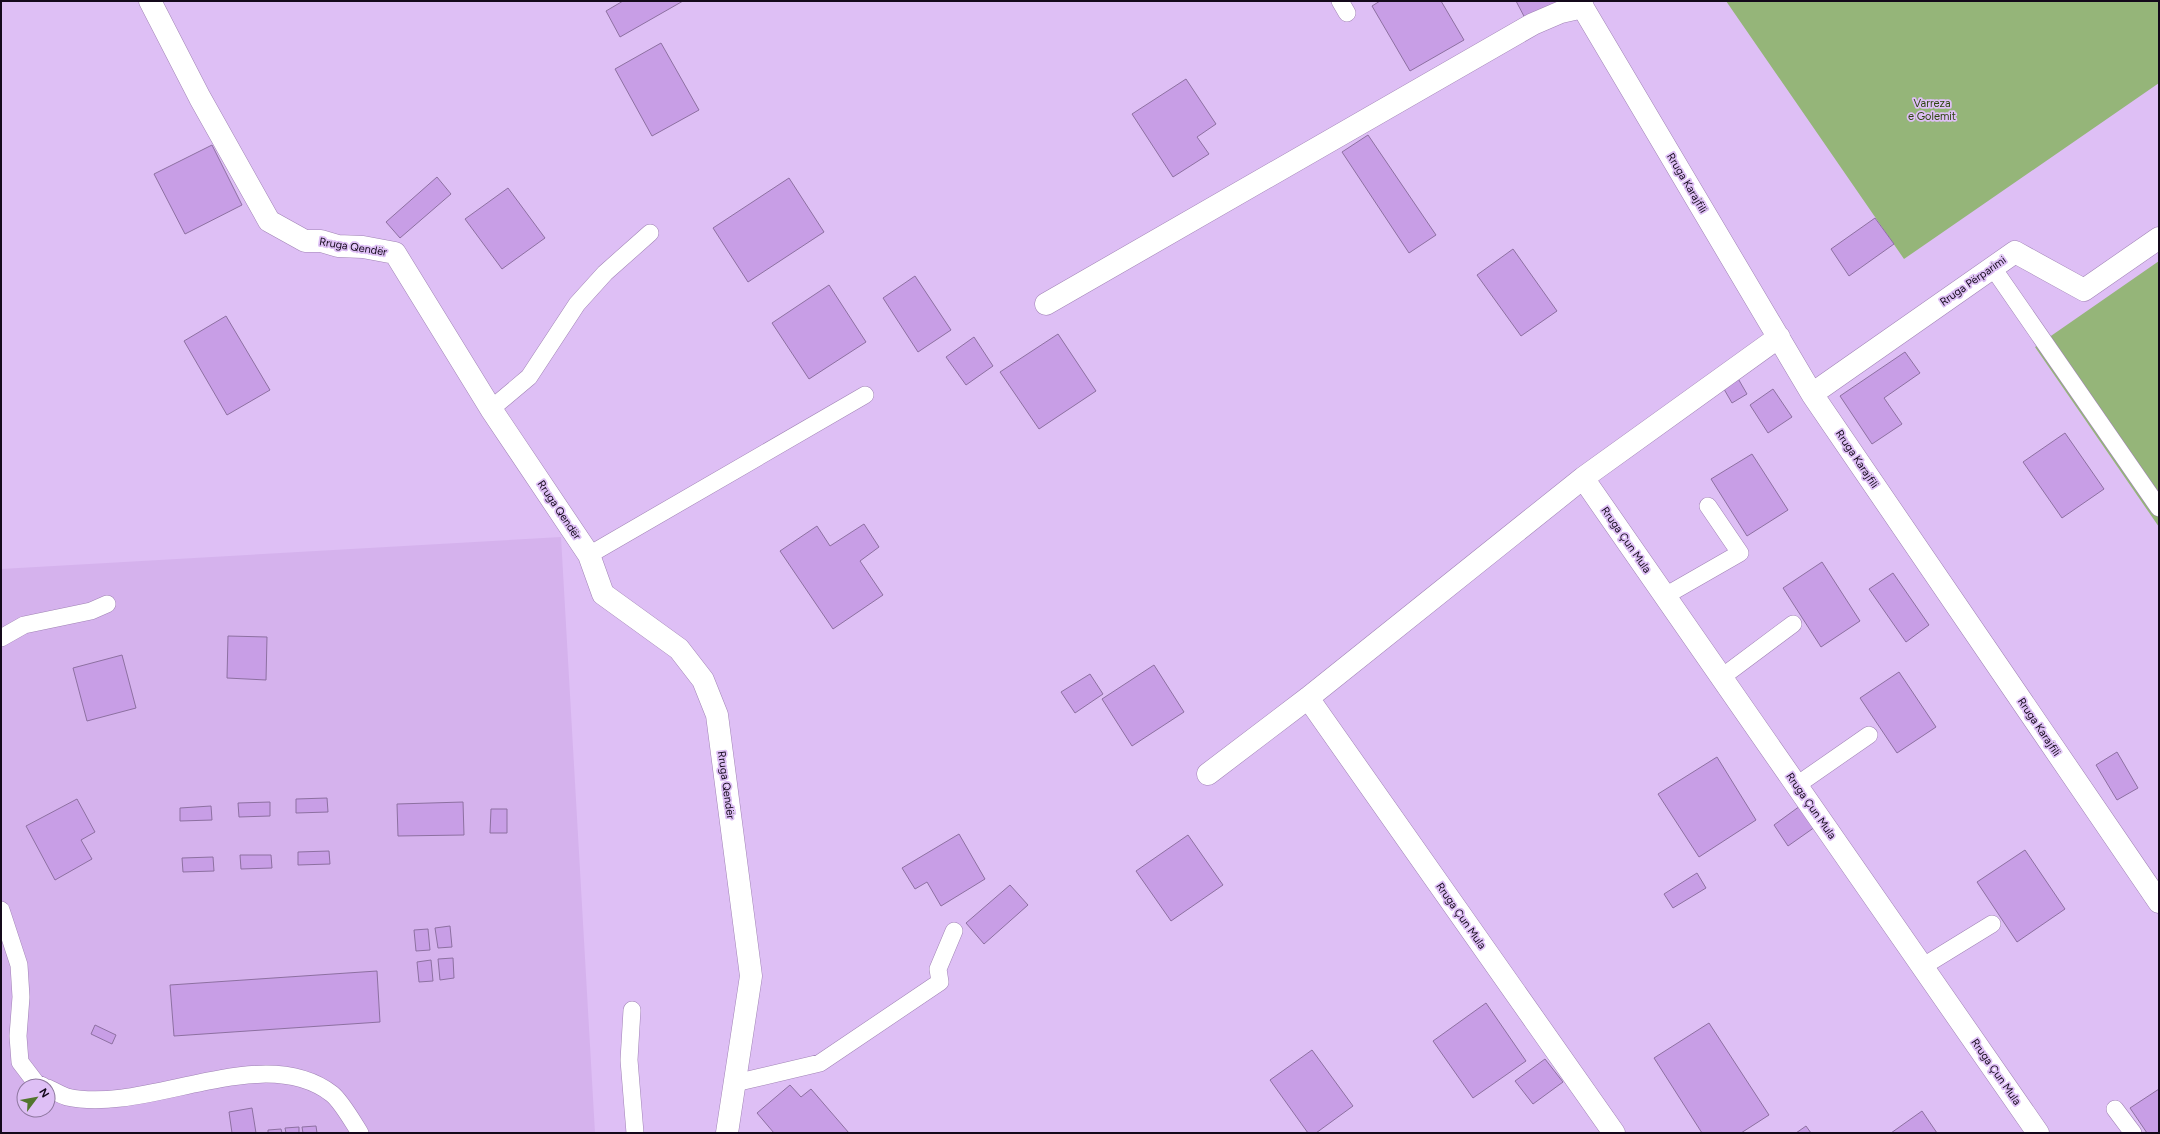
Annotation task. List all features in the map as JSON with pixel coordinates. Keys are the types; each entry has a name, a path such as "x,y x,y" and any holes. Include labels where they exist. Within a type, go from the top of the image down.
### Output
{"street":[{"name":"Rruga Qendër","path":"150,1 200,98 269,221 305,241 321,241 338,246 363,247 395,253 491,409 589,555 603,594 679,649 703,680 717,715 751,976 727,1133"},
{"path":"1046,304 1533,24 1581,4"},
{"name":"Rruga Karajfili","path":"1581,4 1812,394 2159,902"},
{"name":"Rruga Përparimi","path":"1812,394 2014,252 2084,290 2159,238"},
{"path":"1208,774 1308,698 1583,478 1779,337"},
{"name":"Rruga Çun Mula","path":"1583,478 2038,1133"},
{"name":"Rruga Çun Mula","path":"1308,698 1614,1133"}],"lane":[{"path":"491,409 529,378 577,304 605,273 650,234"},
{"path":"1993,268 2159,508"},
{"path":"589,555 865,395"},
{"path":"1665,596 1740,553 1708,506"},
{"path":"1,638 24,625 91,611 107,604"},
{"path":"1722,677 1793,624"},
{"path":"1797,785 1869,735"},
{"path":"1,910 19,966 21,997 18,1036 20,1062 32,1078"},
{"path":"1922,966 1992,924"},
{"path":"735,1083 820,1063 940,982 938,969 954,931"},
{"path":"632,1010 629,1060 635,1133"},
{"path":"56,1092 67,1097 102,1099 137,1096 224,1077 272,1075 302,1078 332,1094 360,1133"},
{"path":"2115,1109 2133,1133"}],"shaded area":[{"path":"561,537 595,1133 1,1133 1,569"}],"green space":[{"name":"Varreza e Golemit","path":"1726,1 2159,1 2159,83 1904,259"},
{"path":"2159,261 2159,527 2035,347"}],"building":[{"path":"623,1 683,1 620,37 606,11"},
{"path":"1380,1 1441,1 1464,40 1410,71 1372,6"},
{"path":"1516,1 1557,1 1558,2 1526,20"},
{"path":"661,43 699,110 652,136 615,69"},
{"path":"1186,79 1216,124 1197,137 1209,154 1173,177 1132,114"},
{"path":"1368,135 1436,235 1409,253 1342,152"},
{"path":"212,145 242,205 185,234 154,174"},
{"path":"437,177 451,194 400,238 386,222"},
{"path":"789,178 824,232 748,282 713,228"},
{"path":"508,188 545,238 502,269 465,219"},
{"path":"1875,218 1894,244 1849,276 1831,249"},
{"path":"1513,249 1557,311 1521,336 1477,275"},
{"path":"915,276 951,330 918,352 883,298"},
{"path":"829,285 866,342 809,379 772,323"},
{"path":"226,316 270,390 227,415 184,341"},
{"path":"1058,334 1096,391 1039,429 1000,372"},
{"path":"974,337 993,366 966,385 946,357"},
{"path":"1905,352 1920,373 1884,398 1902,424 1872,444 1840,396"},
{"path":"1736,375 1747,394 1732,403 1721,384"},
{"path":"1773,389 1792,417 1768,433 1750,405"},
{"path":"2065,433 2104,489 2062,518 2023,462"},
{"path":"1752,454 1788,510 1747,536 1711,479"},
{"path":"864,524 879,547 860,561 883,595 833,629 780,551 817,526 830,546"},
{"path":"1822,562 1860,621 1821,647 1783,588"},
{"path":"1893,573 1929,625 1906,642 1869,589"},
{"path":"228,636 267,637 266,680 227,678"},
{"path":"122,655 136,708 87,721 73,668"},
{"path":"1154,665 1184,712 1132,746 1102,699"},
{"path":"1899,672 1936,727 1897,753 1860,698"},
{"path":"1090,674 1103,694 1075,713 1061,692"},
{"path":"2117,752 2138,788 2117,800 2096,765"},
{"path":"1717,757 1756,820 1699,857 1658,794"},
{"path":"327,798 328,812 296,813 296,799"},
{"path":"77,799 95,832 81,840 92,859 55,880 26,826"},
{"path":"270,802 270,816 239,817 238,803"},
{"path":"463,802 464,835 398,836 397,804"},
{"path":"211,806 212,820 180,821 180,808"},
{"path":"1800,806 1815,827 1788,846 1774,825"},
{"path":"491,809 507,809 507,833 490,833"},
{"path":"959,834 985,879 941,906 927,882 915,889 902,868"},
{"path":"1188,835 1223,885 1171,921 1136,871"},
{"path":"2025,850 2065,909 2017,942 1977,882"},
{"path":"329,851 330,864 298,865 298,852"},
{"path":"240,855 271,855 272,868 241,869"},
{"path":"213,857 214,871 183,872 182,858"},
{"path":"1697,873 1706,888 1673,908 1664,894"},
{"path":"1010,885 1028,905 984,944 966,923"},
{"path":"450,926 452,947 438,948 435,928"},
{"path":"428,929 430,950 416,951 414,930"},
{"path":"453,958 454,978 440,980 438,959"},
{"path":"431,960 433,981 419,982 417,962"},
{"path":"377,971 380,1022 174,1036 170,985"},
{"path":"1486,1003 1526,1061 1473,1098 1433,1041"},
{"path":"1709,1023 1769,1115 1741,1133 1702,1133 1654,1058"},
{"path":"95,1025 116,1035 112,1044 91,1034"},
{"path":"1312,1050 1353,1106 1316,1133 1308,1133 1270,1080"},
{"path":"1545,1059 1563,1082 1533,1104 1515,1081"},
{"path":"790,1085 801,1097 811,1089 849,1133 774,1133 757,1113"},
{"path":"2159,1089 2159,1133 2147,1133 2130,1108"},
{"path":"252,1108 256,1133 232,1133 229,1112"},
{"path":"1922,1111 1937,1133 1891,1133"},
{"path":"316,1126 317,1133 303,1133 302,1127"},
{"path":"1806,1126 1811,1133 1796,1133"},
{"path":"299,1127 299,1133 286,1133 285,1128"},
{"path":"281,1129 282,1133 268,1133 268,1130"}]}
